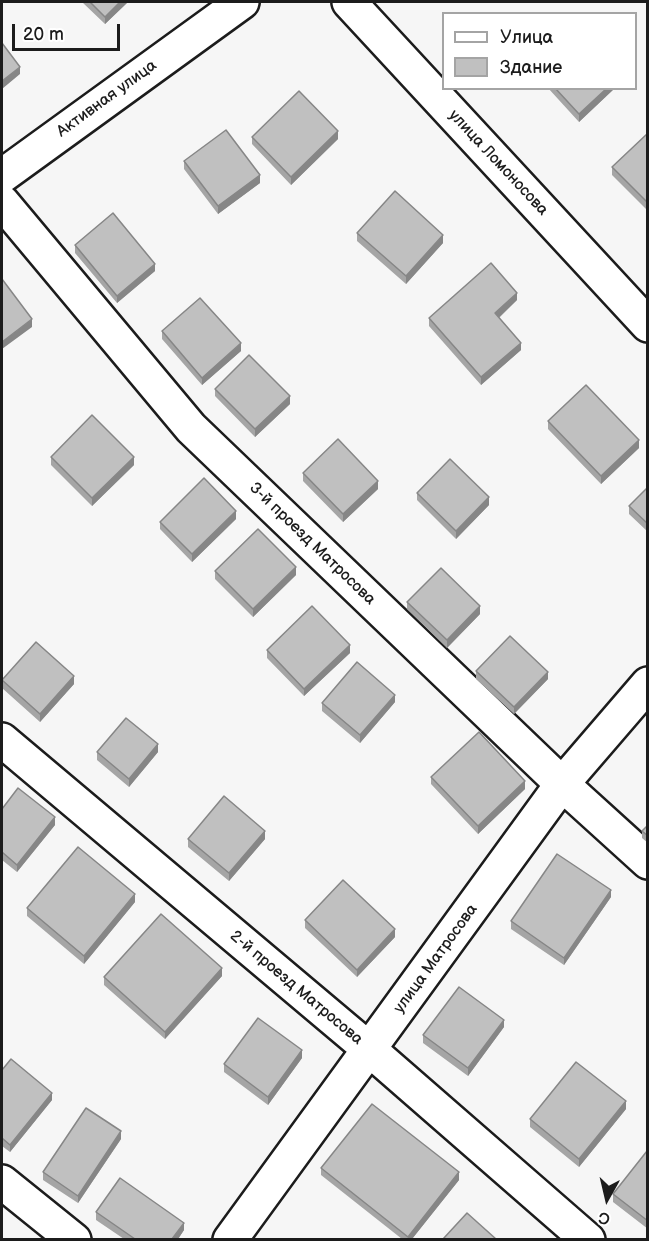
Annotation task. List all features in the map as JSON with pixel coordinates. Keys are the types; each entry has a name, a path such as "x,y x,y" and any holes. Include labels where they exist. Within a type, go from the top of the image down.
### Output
{"street":[{"name":"Активная улица","path":"2,176 242,2"},
{"name":"улица Ломоносова","path":"349,2 648,325"},
{"name":"3-й проезд Матросова","path":"2,202 191,428 562,784 648,862"},
{"name":"улица Матросова","path":"230,1239 562,784 648,684"},
{"name":"2-й проезд Матросова","path":"2,740 370,1050 588,1239"},
{"path":"2,1182 74,1239"}],"building":[{"path":"90,2 120,2 105,17"},
{"path":"2,43 20,67 2,81"},
{"path":"557,90 605,90 579,114"},
{"path":"299,91 338,131 291,177 252,137"},
{"path":"226,130 260,175 218,206 184,161"},
{"path":"648,133 648,203 612,167"},
{"path":"395,191 443,235 406,276 357,233"},
{"path":"113,213 155,264 117,296 75,245"},
{"path":"491,263 517,293 495,313 521,343 481,377 429,318"},
{"path":"2,279 32,319 2,342"},
{"path":"200,298 241,343 202,378 162,331"},
{"path":"249,355 290,396 255,429 215,389"},
{"path":"586,385 639,440 601,476 548,421"},
{"path":"92,415 134,457 92,498 51,457"},
{"path":"338,439 378,481 343,514 303,473"},
{"path":"450,459 489,497 456,531 417,493"},
{"path":"204,478 236,511 192,554 160,522"},
{"path":"648,487 648,524 629,506"},
{"path":"258,529 296,567 253,609 215,571"},
{"path":"441,568 480,606 447,640 407,602"},
{"path":"312,606 350,645 304,689 267,650"},
{"path":"510,636 548,672 514,707 476,671"},
{"path":"36,642 74,676 40,714 2,680"},
{"path":"357,662 395,695 360,735 322,703"},
{"path":"126,718 158,744 129,779 97,752"},
{"path":"479,732 525,781 478,826 431,777"},
{"path":"18,788 55,817 17,865 2,852 2,809"},
{"path":"224,796 265,831 229,873 188,839"},
{"path":"648,825 648,836 642,831"},
{"path":"78,847 135,894 84,956 27,908"},
{"path":"557,854 611,890 564,958 511,921"},
{"path":"343,880 395,929 357,970 305,920"},
{"path":"161,914 222,968 165,1032 104,977"},
{"path":"459,987 504,1020 468,1068 423,1035"},
{"path":"258,1018 302,1050 268,1097 224,1064"},
{"path":"11,1059 52,1093 10,1145 2,1138 2,1070"},
{"path":"576,1062 626,1101 579,1159 530,1119"},
{"path":"372,1104 459,1172 408,1237 321,1168"},
{"path":"86,1108 121,1131 78,1196 43,1172"},
{"path":"648,1152 648,1221 613,1194"},
{"path":"120,1178 184,1223 172,1239 135,1239 96,1212"},
{"path":"467,1213 496,1239 443,1239"}]}
